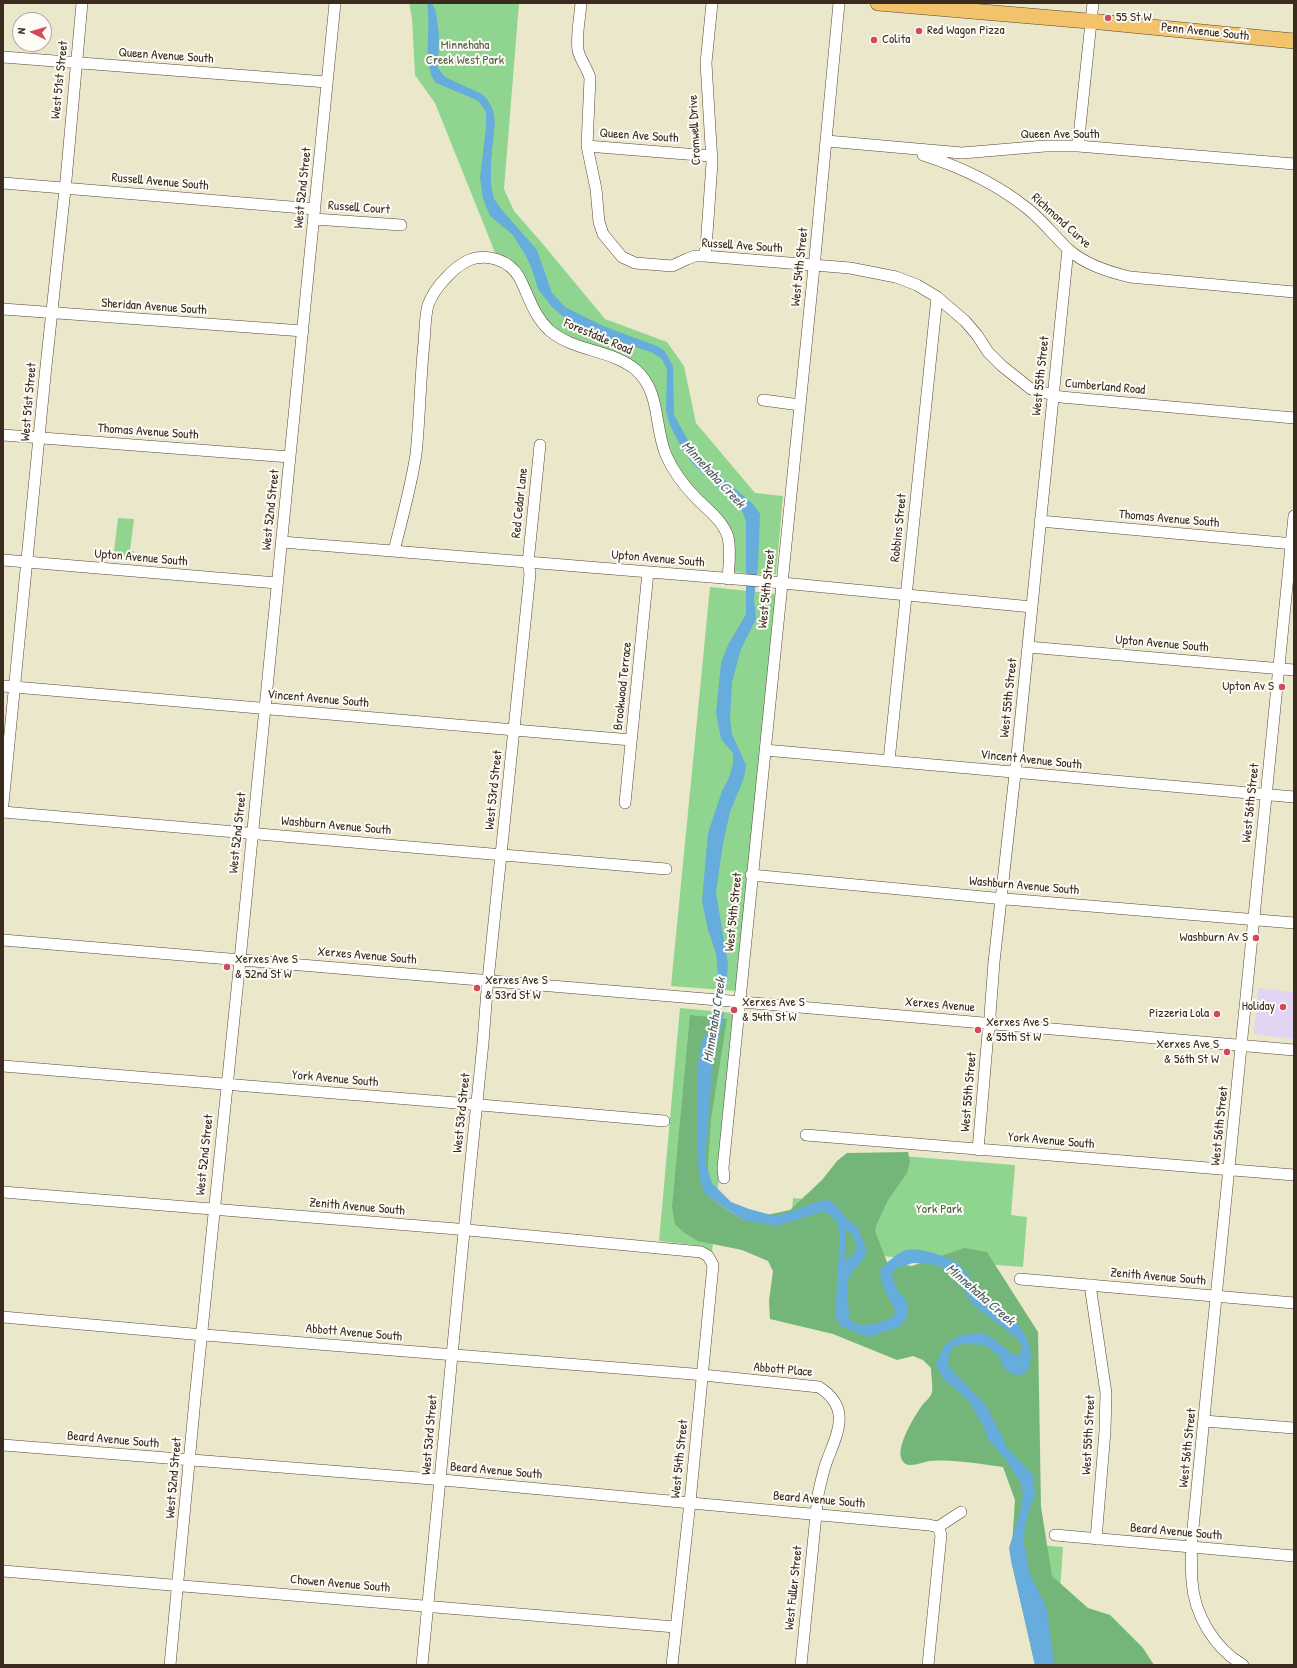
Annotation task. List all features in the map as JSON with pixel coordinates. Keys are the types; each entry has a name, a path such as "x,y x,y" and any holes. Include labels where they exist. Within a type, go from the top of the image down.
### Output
{"main road":[{"name":"Penn Avenue South","path":"878,3 1091,21 1294,41"}],"street":[{"name":"West 51st Street","path":"3,804 65,188 82,3"},
{"name":"West 52nd Street","path":"170,1665 226,1084 240,960 335,3"},
{"path":"581,3 578,49 580,58 587,67 590,78 588,146"},
{"name":"Cromwell Drive","path":"704,256 706,248 711,156 706,63 712,3"},
{"name":"West 54th Street","path":"724,1178 723,1168 739,1003 815,265 839,3"},
{"path":"1078,146 1093,3"},
{"name":"Queen Avenue South","path":"3,57 76,64 327,82"},
{"name":"Queen Ave South","path":"827,141 962,153 1045,146 1078,146 1294,164"},
{"name":"Queen Ave South","path":"588,146 711,156"},
{"name":"Russell Ave South","path":"588,146 596,189 599,222 603,234 622,257 635,263 672,266 695,256 815,265"},
{"name":"Richmond Curve","path":"889,147 949,164 977,176 1005,192 1030,210 1068,249 1088,263 1108,271 1130,277 1294,292"},
{"name":"Russell Avenue South","path":"3,183 315,214"},
{"name":"Russell Court","path":"315,214 401,225"},
{"name":"West 55th Street","path":"978,1150 988,1033 991,1023 994,962 1016,773 1068,249"},
{"name":"Forestdale Road","path":"394,551 410,488 416,454 420,385 428,306 435,291 445,278 462,264 479,257 491,258 504,262 511,268 519,277 530,305 540,321 551,332 567,342 625,362 636,370 645,381 652,393 656,406 660,438 666,456 685,487 721,523 727,535 730,548 733,579"},
{"name":"Cumberland Road","path":"815,265 850,268 896,277 917,285 937,297 965,321 977,335 988,352 1002,366 1031,389 1061,398 1294,418"},
{"name":"Robbins Street","path":"889,761 937,297"},
{"name":"Sheridan Avenue South","path":"3,309 303,331"},
{"path":"762,400 800,404"},
{"name":"Thomas Avenue South","path":"3,435 290,457"},
{"name":"Red Cedar Lane","path":"528,563 540,445"},
{"name":"West 56th Street","path":"1191,1548 1266,794 1293,544 1294,516"},
{"name":"Thomas Avenue South","path":"1040,521 1293,544"},
{"name":"Upton Avenue South","path":"282,542 782,583 1032,607"},
{"name":"Upton Avenue South","path":"3,560 277,583"},
{"name":"West 53rd Street","path":"422,1665 488,980 530,574 528,563"},
{"name":"Brookwood Terrace","path":"625,803 648,572"},
{"name":"Upton Avenue South","path":"1028,647 1294,670"},
{"name":"Vincent Avenue South","path":"3,686 632,740"},
{"name":"Vincent Avenue South","path":"765,750 1294,797"},
{"name":"Washburn Avenue South","path":"3,812 666,869"},
{"name":"Washburn Avenue South","path":"752,875 1294,923"},
{"name":"Xerxes Avenue South","path":"3,940 488,980 704,1000"},
{"name":"Xerxes Avenue","path":"704,1000 991,1023 1294,1050"},
{"name":"York Avenue South","path":"3,1066 664,1122"},
{"name":"York Avenue South","path":"806,1135 1294,1175"},
{"name":"Zenith Avenue South","path":"3,1192 464,1230 702,1252 708,1256"},
{"name":"West 54th Street","path":"672,1665 690,1502 713,1265 708,1256"},
{"name":"Zenith Avenue South","path":"1020,1279 1294,1303"},
{"name":"West 55th Street","path":"1090,1285 1106,1393 1106,1412 1096,1539"},
{"name":"Abbott Avenue South","path":"3,1317 202,1335 702,1375"},
{"name":"Abbott Place","path":"702,1375 819,1387 834,1399 840,1417 838,1431 822,1476 816,1513"},
{"path":"1204,1421 1294,1428"},
{"name":"Beard Avenue South","path":"3,1445 440,1480 816,1513 938,1527"},
{"path":"928,1665 941,1535 938,1527 961,1512"},
{"name":"West Fuller Street","path":"800,1665 816,1513"},
{"name":"Beard Avenue South","path":"1055,1535 1294,1556"},
{"path":"1191,1548 1192,1581 1195,1600 1201,1618 1211,1635 1224,1651 1243,1665"},
{"name":"Chowen Avenue South","path":"3,1571 675,1627"}],"shaded area":[{"path":"1258,988 1294,992 1294,1039 1254,1034"}],"green space":[{"name":"Minnehaha Creek West Park","path":"409,3 519,3 504,189 514,211 605,319 667,342 684,366 696,423 755,493 783,496 776,574 769,575 734,572 727,535 685,487 636,370 551,332 519,277 496,255 435,103 415,75 412,18"},
{"path":"118,518 134,519 130,551 134,551 133,561 113,560"},
{"path":"710,587 777,594 736,991 671,986"},
{"path":"680,1008 734,1013 712,1253 701,1246 659,1241"},
{"path":"690,1015 727,1019 711,1119 706,1195 743,1220 790,1210 822,1180 837,1161 847,1153 908,1152 910,1162 907,1173 888,1200 875,1231 887,1262 912,1266 964,1248 987,1252 1038,1332 1041,1507 1052,1576 1088,1608 1110,1615 1143,1648 1154,1665 1035,1665 1011,1560 1015,1500 1003,1467 948,1461 930,1461 907,1465 902,1460 901,1448 906,1433 922,1405 930,1397 932,1392 931,1368 923,1360 913,1356 897,1360 833,1334 770,1319 769,1301 773,1271 768,1261 742,1250 698,1241 683,1232 675,1224 672,1207"},
{"name":"York Park","path":"877,1154 1015,1165 1011,1215 1027,1217 1023,1267 789,1249 793,1198 824,1201"},
{"path":"1024,1544 1063,1547 1056,1649"}],"water":[{"name":"Minnehaha Creek","path":"427,3 432,3 436,12 439,34 438,68 445,77 482,94 487,99 493,110 495,122 491,162 491,185 494,199 537,250 552,293 565,307 603,326 664,350 673,366 674,415 694,451 713,470 753,504 760,514 758,565 754,599 756,619 741,649 732,682 730,718 732,734 746,765 744,778 730,812 723,843 716,893 728,964 723,1022 713,1059 705,1161 712,1183 731,1202 749,1209 775,1216 819,1201 829,1200 837,1206 846,1218 858,1228 867,1252 850,1275 848,1284 850,1319 855,1323 863,1325 873,1324 891,1318 894,1315 895,1311 882,1284 880,1271 885,1265 903,1251 912,1249 934,1253 948,1258 958,1264 974,1284 1010,1316 1021,1328 1029,1346 1031,1359 1027,1371 1023,1374 1016,1375 1005,1370 999,1356 985,1345 962,1344 952,1348 949,1354 948,1366 986,1405 1008,1449 1033,1475 1035,1495 1025,1523 1024,1544 1030,1574 1047,1609 1054,1665 1035,1665 1011,1560 1009,1548 1020,1513 1023,1496 1021,1483 1003,1456 987,1438 984,1427 968,1400 943,1378 936,1364 946,1344 955,1338 966,1334 977,1333 987,1335 1014,1355 1021,1354 1022,1352 1022,1346 1018,1339 972,1304 962,1287 946,1269 931,1264 913,1263 897,1268 891,1274 899,1293 907,1301 907,1316 903,1324 896,1328 868,1337 841,1326 835,1316 840,1237 837,1221 824,1211 777,1226 743,1220 706,1195 700,1181 697,1153 697,1067 703,1038 711,1030 715,1020 719,987 716,953 708,930 702,901 708,833 722,791 729,778 733,763 733,753 721,739 716,713 721,663 728,645 746,614 746,521 743,513 737,505 693,464 682,449 670,425 666,411 667,369 662,359 651,352 589,332 572,324 552,307 538,289 532,269 525,254 512,234 490,216 483,199 480,178 486,127 486,112 479,102 436,83 429,66","holes":["845,1231 849,1231 854,1238 856,1250 845,1262"]}],"pier":[{"path":"716,990 727,990 726,1012 714,1011"}],"place":[{"name":"55 St W","path":"1108,18"},
{"name":"Red Wagon Pizza","path":"919,31"},
{"name":"Colita","path":"874,40"},
{"name":"Upton Av S","path":"1282,687"},
{"name":"Washburn Av S","path":"1256,938"},
{"name":"Xerxes Ave S & 52nd St W","path":"227,967"},
{"name":"Xerxes Ave S & 53rd St W","path":"477,988"},
{"name":"Holiday","path":"1283,1007"},
{"name":"Xerxes Ave S & 54th St W","path":"734,1010"},
{"name":"Pizzeria Lola","path":"1217,1014"},
{"name":"Xerxes Ave S & 55th St W","path":"978,1030"},
{"name":"Xerxes Ave S & 56th St W","path":"1227,1052"}]}
